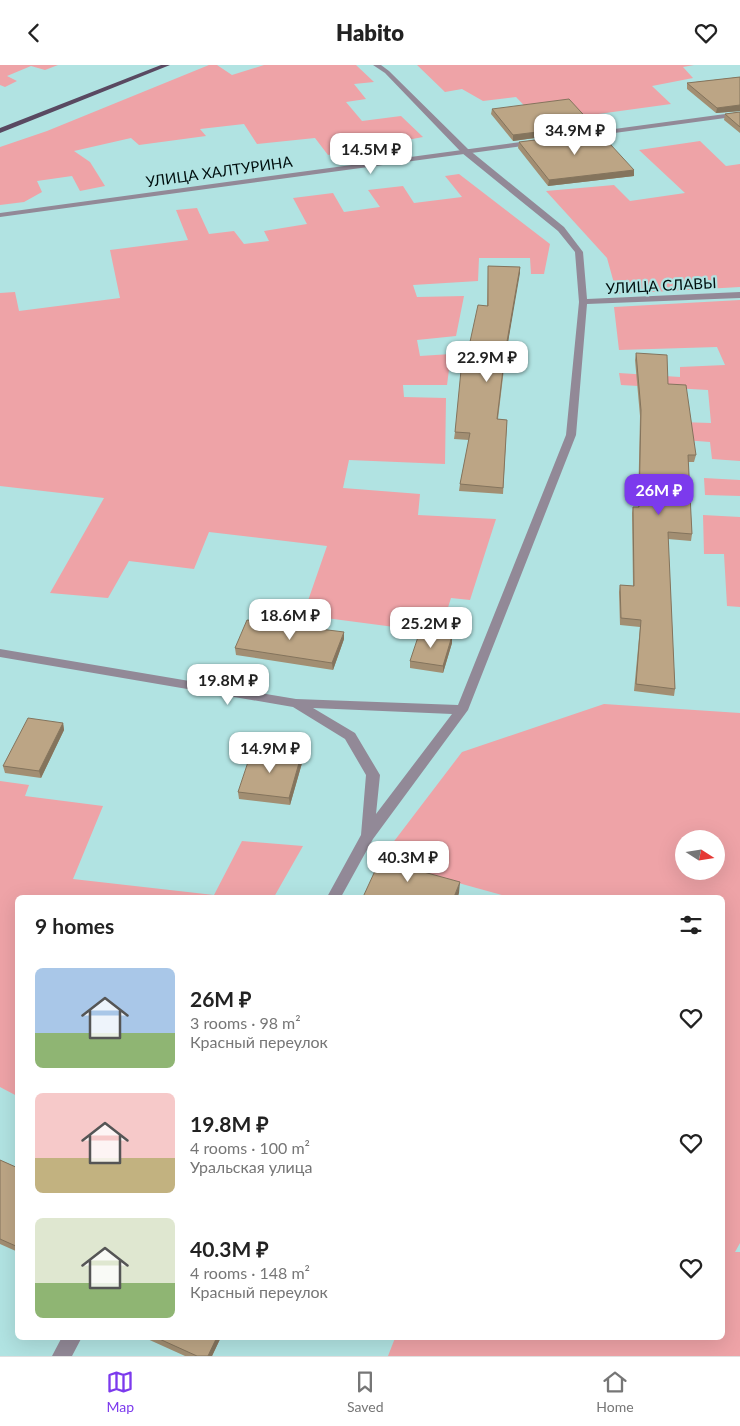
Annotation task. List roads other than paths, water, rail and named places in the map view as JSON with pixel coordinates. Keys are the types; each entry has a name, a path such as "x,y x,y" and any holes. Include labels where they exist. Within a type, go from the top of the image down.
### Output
{"main road":[{"path":"0,131 168,65"}],"street":[{"path":"335,895 368,835 462,710 571,435 583,302 579,252 560,229 465,151 387,72 376,65"},
{"path":"581,135 740,114"},
{"name":"УЛИЦА ХАЛТУРИНА","path":"0,215 542,141"},
{"name":"УЛИЦА СЛАВЫ","path":"583,302 740,295"},
{"path":"0,653 296,703 462,710"},
{"path":"296,703 350,736 373,775 368,835"},
{"path":"61,1356 71,1340"}]}
